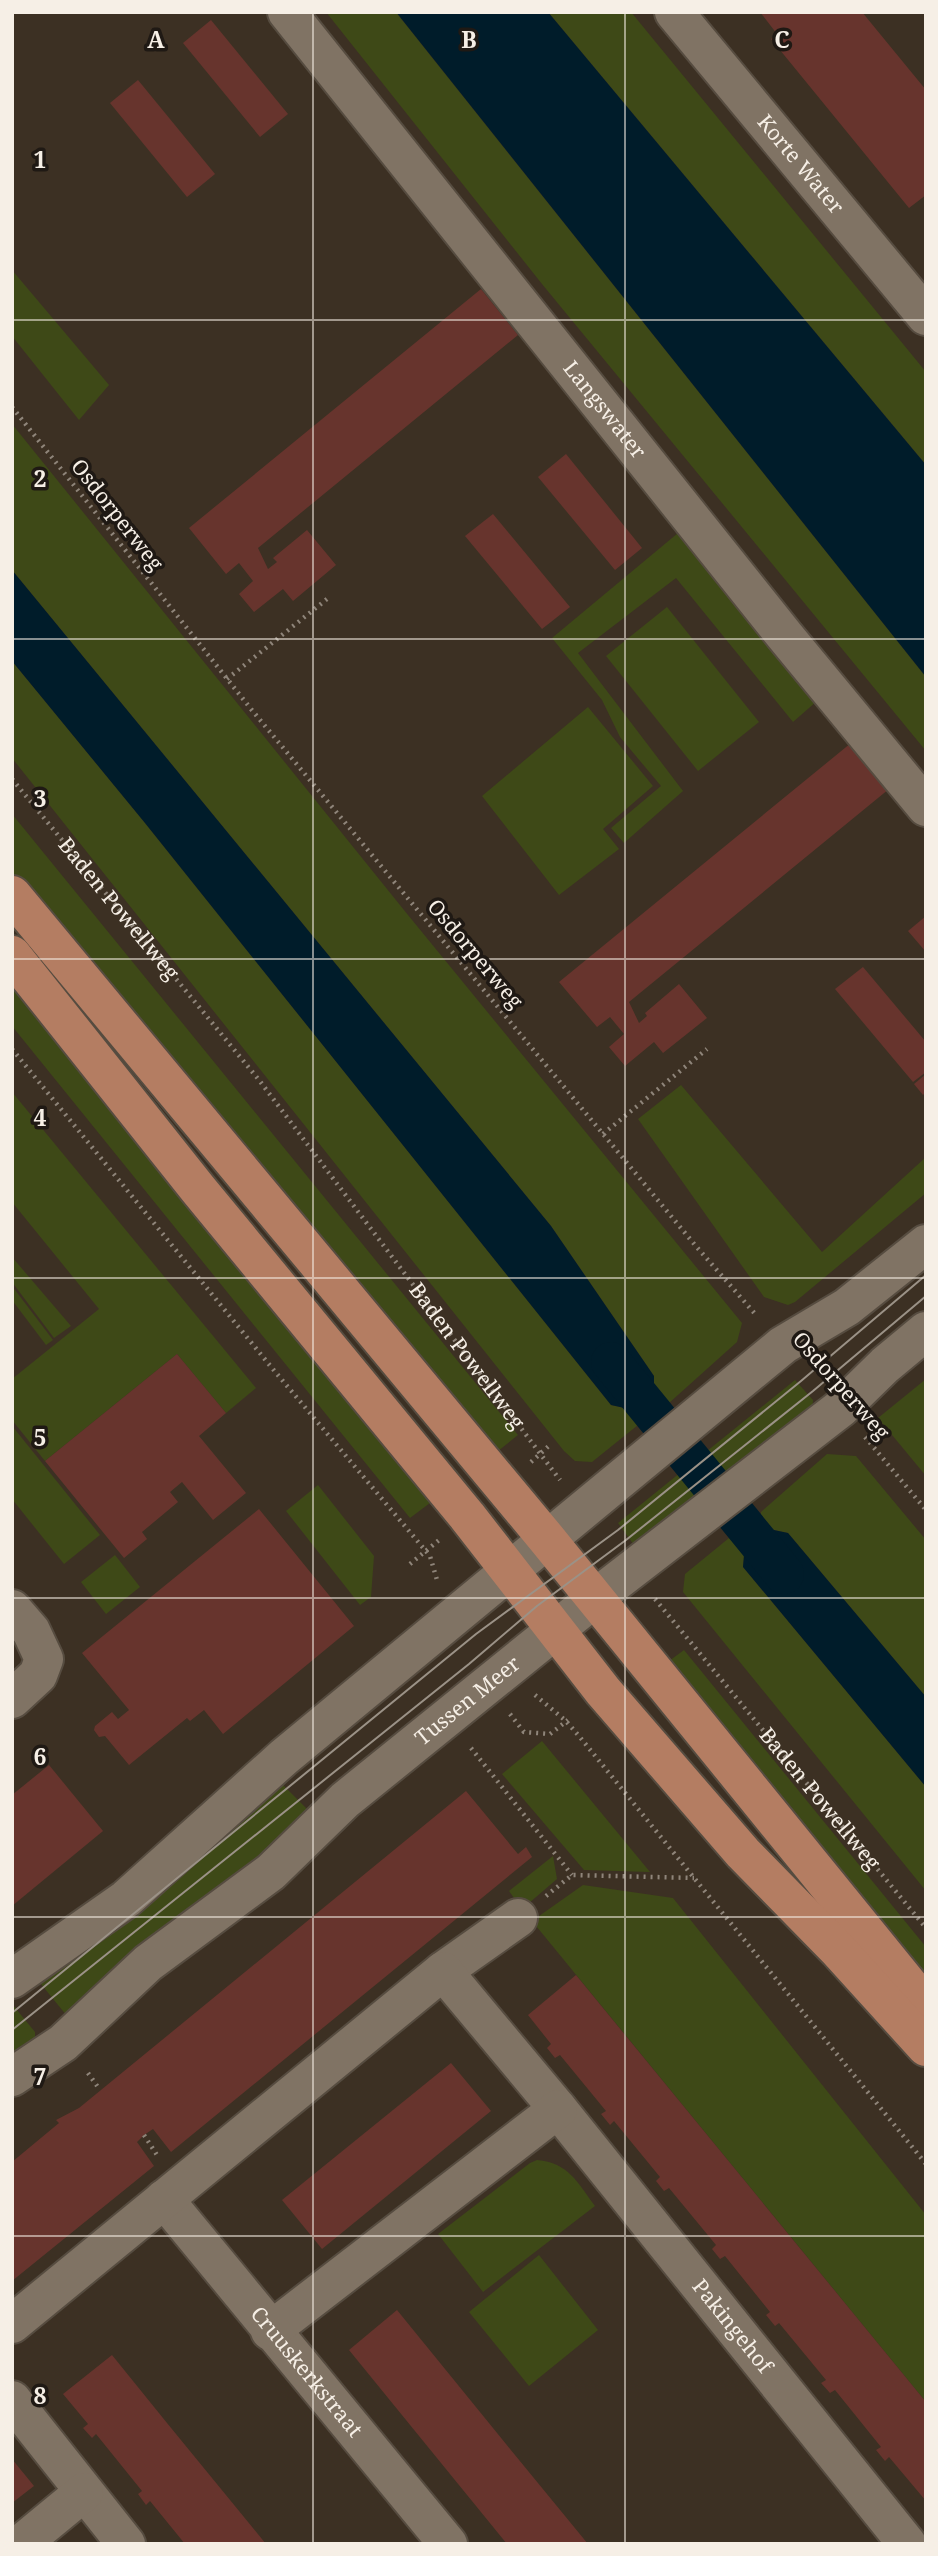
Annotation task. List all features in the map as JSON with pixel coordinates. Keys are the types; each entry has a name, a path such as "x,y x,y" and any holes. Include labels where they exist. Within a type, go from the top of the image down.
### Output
{"main road":[{"path":"12,895 546,1538 926,2006"},
{"path":"12,955 198,1189 508,1569 603,1691 743,1853 838,1951 926,2048"}],"street":[{"name":"Langswater","path":"287,12 785,636 926,807"},
{"name":"Korte Water","path":"674,12 912,272 926,316"},
{"path":"12,1979 126,1899 284,1757 508,1569 584,1510 783,1345 847,1307 926,1244"},
{"name":"Tussen Meer","path":"12,2077 63,2043 148,1963 271,1872 345,1800 637,1564 835,1412 926,1331"},
{"path":"12,1609 31,1631 44,1659 38,1675 12,1699"},
{"path":"12,2324 443,1971 518,1918"},
{"name":"Pakingehof","path":"443,1971 558,2109 907,2544"},
{"path":"270,2330 558,2109"},
{"name":"Cruuskerkstraat","path":"164,2200 448,2544"},
{"path":"12,2400 126,2544"},
{"path":"21,2544 84,2492"}],"path":[{"name":"Osdorperweg","path":"12,407 227,679 695,1245 783,1345"},
{"path":"227,679 327,598"},
{"name":"Baden Powellweg","path":"12,779 259,1080 584,1510"},
{"path":"12,1049 272,1368 430,1556 437,1580 458,1612"},
{"path":"603,1134 707,1049"},
{"name":"Osdorperweg","path":"835,1412 926,1510"},
{"name":"Baden Powellweg","path":"637,1564 926,1928"},
{"path":"505,1671 566,1721 926,2164"},
{"path":"471,1748 572,1875"},
{"path":"518,1918 572,1875 694,1878"}],"green space":[{"path":"326,12 396,12 926,677 926,751 542,284"},
{"path":"548,12 631,12 926,372 926,465"},
{"path":"12,270 109,385 79,420 12,336"},
{"path":"12,424 742,1323 737,1342 669,1403 654,1400 654,1376 551,1226 12,570"},
{"path":"678,533 817,701 793,722 676,578 578,653 683,791 624,843 611,828 661,786 620,737 602,700 552,638"},
{"path":"667,607 759,722 698,771 606,656"},
{"path":"12,661 611,1405 638,1411 638,1425 592,1462 575,1461 564,1451 12,758"},
{"path":"588,707 653,786 603,829 619,849 559,895 482,796"},
{"path":"12,814 518,1435 493,1455 424,1375 12,873"},
{"path":"12,972 270,1289 430,1503 410,1518 12,1026"},
{"path":"681,1085 822,1252 926,1157 926,1193 795,1302 788,1305 764,1297 638,1119"},
{"path":"12,1092 256,1388 226,1413 177,1354 45,1461 12,1420 12,1379 99,1309 12,1202"},
{"path":"12,1257 71,1326 54,1338 12,1282"},
{"path":"12,1286 53,1340 46,1345 12,1300"},
{"path":"926,1379 926,1476 878,1418"},
{"path":"795,1380 813,1400 812,1411 634,1545 618,1523"},
{"path":"13,1427 100,1535 64,1564 12,1499"},
{"path":"827,1454 856,1456 926,1540 926,1697 788,1533 760,1527 761,1512"},
{"path":"318,1485 374,1556 371,1597 360,1605 286,1511"},
{"path":"729,1538 746,1540 743,1567 926,1787 926,1891 683,1592 685,1574"},
{"path":"115,1555 140,1587 106,1614 81,1582"},
{"path":"684,1650 926,1947 926,1985 665,1664"},
{"path":"542,1741 650,1872 584,1870 502,1774"},
{"path":"275,1782 283,1785 310,1812 318,1809 67,2016 36,1978"},
{"path":"553,1856 557,1879 522,1909 509,1891"},
{"path":"583,1885 673,1898 926,2215 926,2402 532,1921"},
{"path":"12,2004 35,2032 35,2040 12,2064"},
{"path":"537,2160 565,2170 595,2206 483,2292 438,2234"},
{"path":"539,2255 598,2330 529,2386 469,2312"}],"water":[{"path":"396,12 548,12 926,465 926,677"},
{"path":"12,570 551,1226 654,1376 654,1400 638,1411 611,1405 12,661"},
{"path":"760,1527 788,1533 926,1697 926,1787 743,1567 748,1538"}],"building":[{"path":"760,12 862,12 926,90 926,195 909,208 771,39 777,34"},
{"path":"211,20 288,114 260,137 183,43"},
{"path":"138,80 215,174 187,197 110,103"},
{"path":"481,289 518,335 258,548 268,569 277,562 273,558 307,530 336,565 293,601 283,589 254,612 239,594 253,581 239,563 226,574 189,528"},
{"path":"566,454 642,548 615,570 538,477"},
{"path":"493,514 570,607 542,629 465,536"},
{"path":"851,743 889,789 629,1002 639,1023 647,1016 645,1013 679,984 707,1018 663,1053 654,1042 625,1066 609,1047 624,1034 610,1017 597,1027 559,982"},
{"path":"926,916 926,952 908,931"},
{"path":"863,967 926,1042 926,1072 913,1082 835,989"},
{"path":"926,1074 926,1092 923,1095 914,1084"},
{"path":"177,1354 226,1413 199,1436 246,1493 213,1520 182,1482 170,1492 178,1502 142,1532 147,1539 124,1558 45,1461"},
{"path":"259,1509 354,1626 223,1734 204,1710 190,1721 187,1718 129,1765 105,1736 99,1737 94,1730 95,1726 112,1712 118,1719 129,1710 82,1653"},
{"path":"49,1765 103,1831 12,1906 12,1795"},
{"path":"466,1791 518,1854 526,1847 532,1857 171,2152 153,2129 144,2135 137,2142 154,2166 12,2281 12,2162 59,2123 56,2120 79,2108"},
{"path":"576,1975 926,2402 926,2501 889,2457 885,2461 876,2450 881,2447 835,2390 830,2393 821,2383 826,2380 779,2323 775,2326 766,2315 770,2312 725,2256 720,2259 712,2249 716,2245 669,2188 664,2191 656,2181 660,2177 614,2121 610,2125 601,2114 606,2111 560,2055 555,2058 547,2048 551,2044 528,2015"},
{"path":"451,2063 491,2111 322,2249 282,2200"},
{"path":"397,2310 588,2544 507,2544 349,2350"},
{"path":"112,2355 266,2544 185,2544 150,2501 146,2505 138,2494 142,2491 96,2434 92,2438 83,2428 88,2424 63,2394"},
{"path":"12,2459 34,2486 12,2503"}],"waterway":[{"path":"611,1362 784,1574"}],"tram line":[{"path":"12,2013 476,1634 618,1530 926,1275"},
{"path":"12,2030 469,1664 537,1606 626,1540 813,1391 926,1296"}]}
